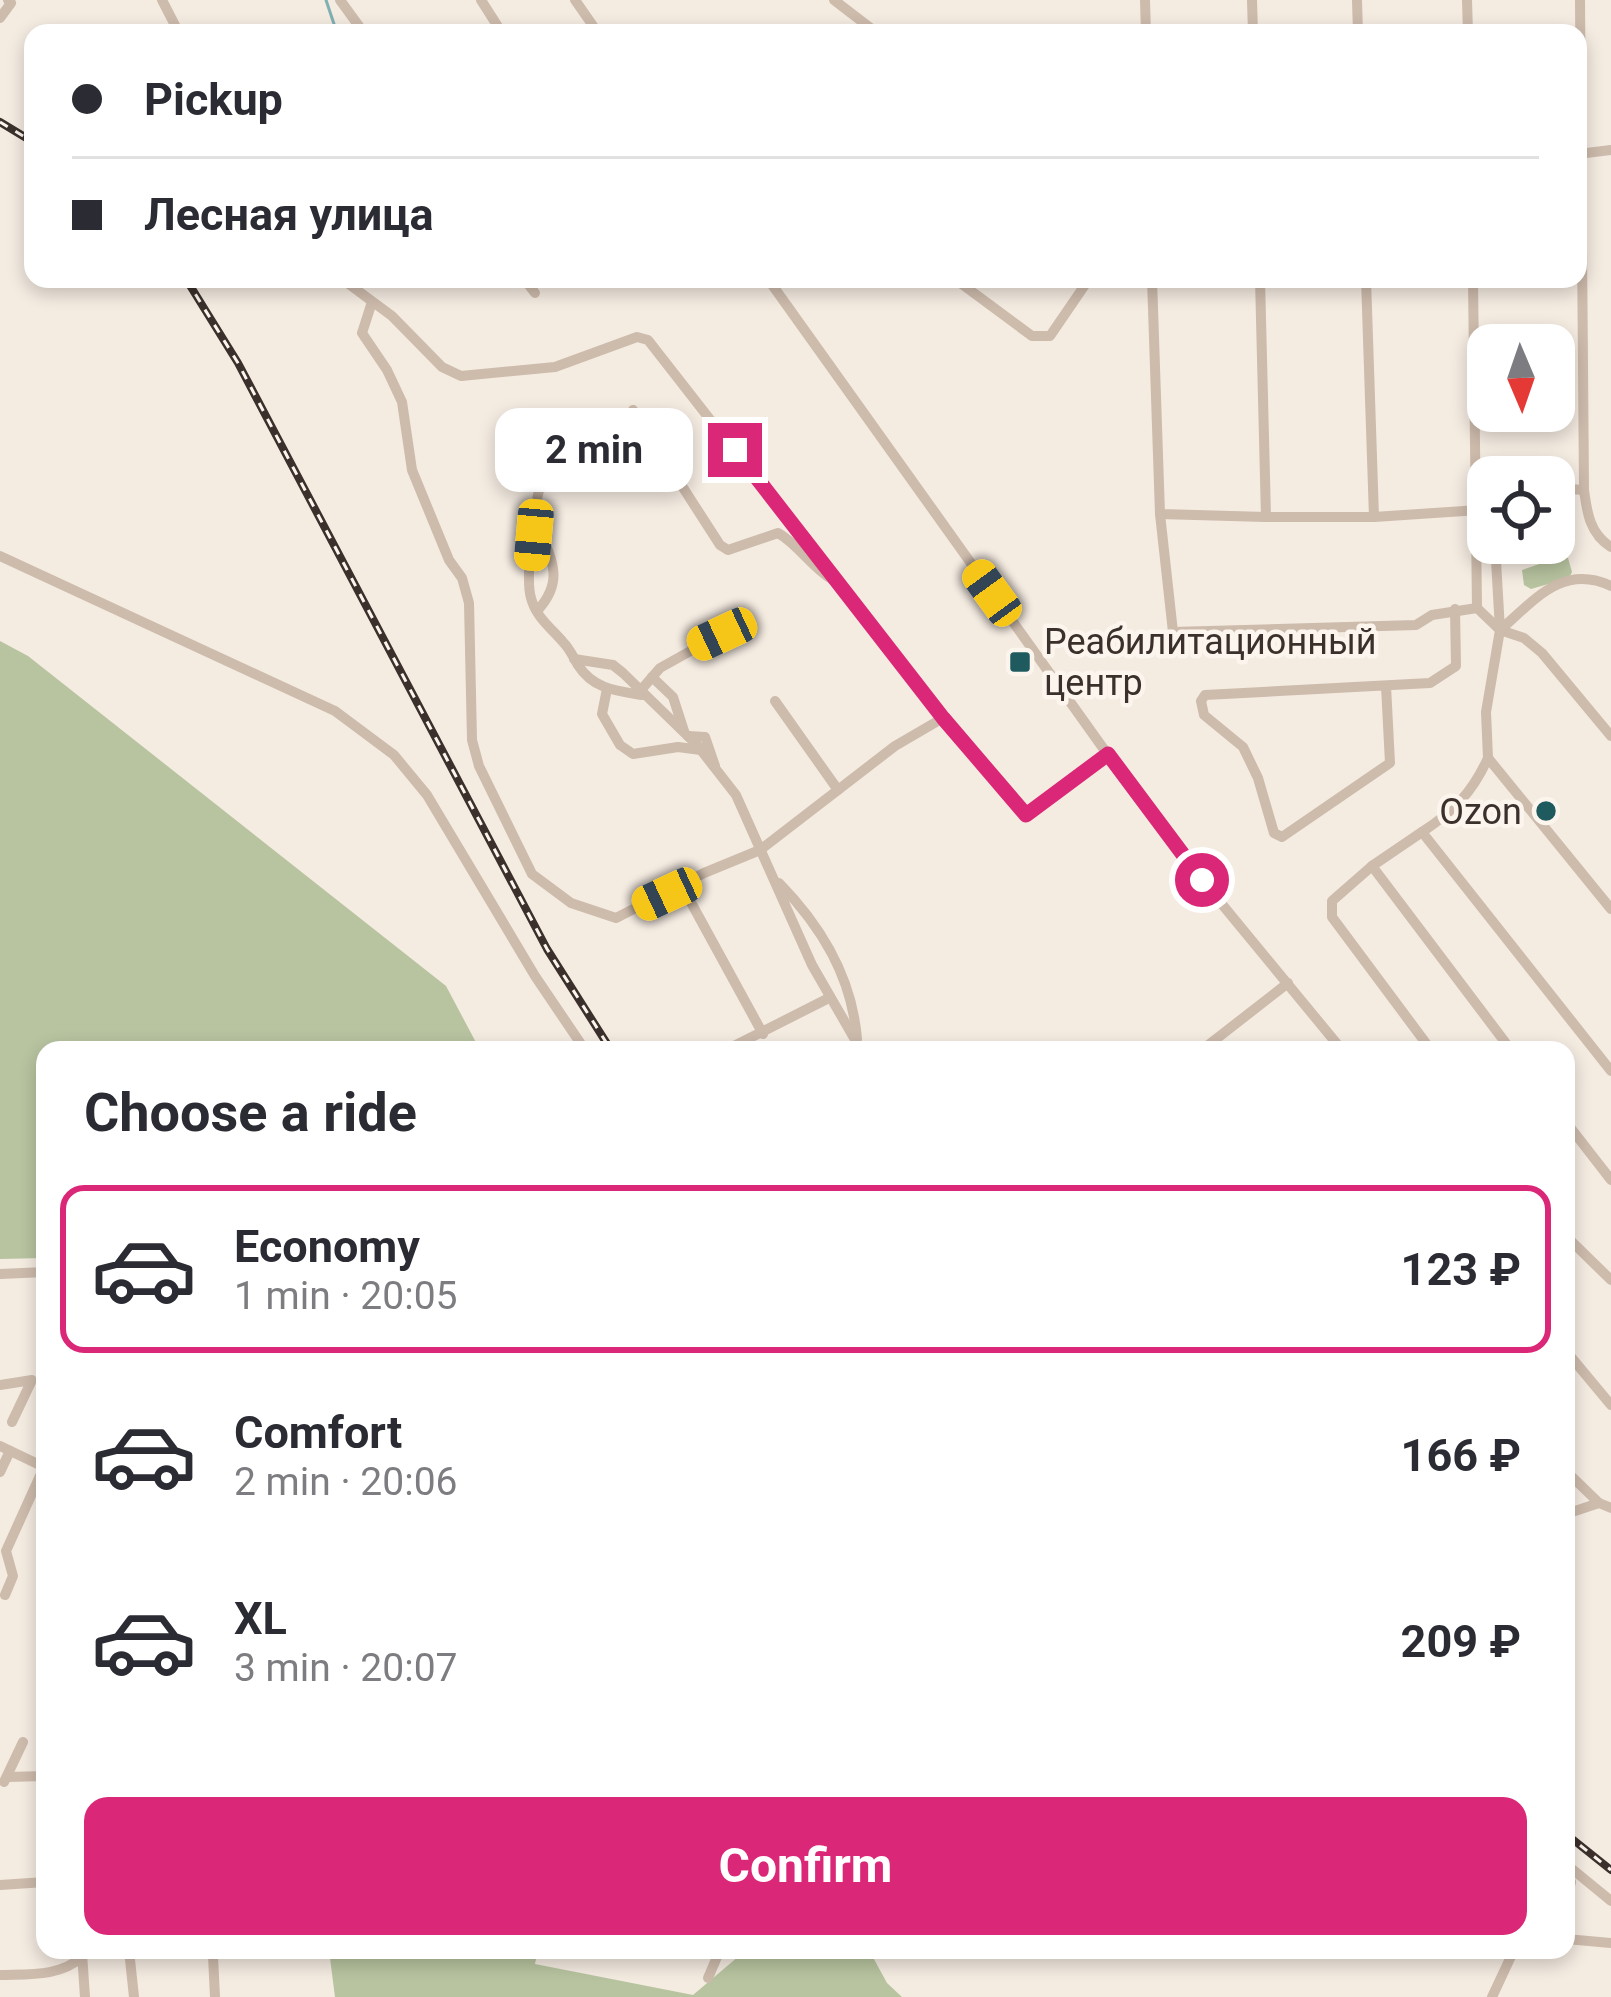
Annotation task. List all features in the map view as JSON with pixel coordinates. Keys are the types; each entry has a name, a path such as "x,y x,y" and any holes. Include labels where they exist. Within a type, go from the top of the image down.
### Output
{"street":[{"path":"0,18 8,0"},
{"path":"839,2 866,24"},
{"path":"354,288 442,367 461,376 555,368 637,337 648,340 943,718 1026,815 1108,754"},
{"path":"531,288 535,293"},
{"path":"775,288 1108,754 1202,880 1335,1041"},
{"path":"967,288 1041,338 1050,335 1083,288"},
{"path":"1151,288 1160,514 1173,632 1416,625 1432,615 1477,608 1500,630 1524,638 1542,653 1611,736"},
{"path":"1260,288 1266,517"},
{"path":"1366,288 1373,517"},
{"path":"1473,288 1482,456"},
{"path":"1582,288 1584,490 1596,534 1611,547"},
{"path":"372,302 362,333 388,370 402,402 412,470 469,603 472,740 479,766 532,874 571,903 616,918 760,850 921,728 943,718"},
{"path":"633,410 720,545 728,550 778,533 814,569 841,584"},
{"path":"560,415 568,448 561,461 546,472 538,490 529,586 537,611 586,677 607,688 643,693"},
{"path":"1575,489 1584,490"},
{"path":"1160,514 1467,515"},
{"path":"536,520 556,583 537,611"},
{"path":"0,556 335,710 394,755 427,796 579,1041"},
{"path":"1477,608 1480,564"},
{"path":"1423,1041 1332,916 1332,901 1372,866 1455,810 1474,788 1488,758 1486,712 1500,630 1496,564"},
{"path":"1500,630 1536,594 1590,578 1611,586"},
{"path":"1387,686 1390,764 1282,837 1274,833 1244,747 1204,715 1201,700 1205,695 1430,683 1456,666 1455,609"},
{"path":"643,693 652,677 694,646 722,634"},
{"path":"574,659 614,665 687,735 736,795 830,998 855,1041"},
{"path":"652,677 674,697 687,735"},
{"path":"607,688 602,714 620,745 633,754 678,747 701,751"},
{"path":"775,701 838,790"},
{"path":"687,735 705,737 716,769"},
{"path":"1488,758 1611,909"},
{"path":"1422,832 1611,1071"},
{"path":"1372,866 1503,1041"},
{"path":"772,876 798,903 839,964 854,1007 858,1041"},
{"path":"682,886 764,1034"},
{"path":"1213,1041 1288,982"},
{"path":"747,1041 830,998"},
{"path":"1575,1134 1611,1180"},
{"path":"1575,1245 1611,1280"},
{"path":"0,1274 36,1272"},
{"path":"1575,1362 1611,1405"},
{"path":"0,1385 32,1380 12,1422"},
{"path":"0,1472 5,1448 36,1463"},
{"path":"1575,1479 1605,1506"},
{"path":"5,1595 13,1576 6,1551 36,1485"},
{"path":"1575,1512 1605,1506"},
{"path":"3,1783 23,1742"},
{"path":"3,1783 36,1778"},
{"path":"1575,1873 1611,1900"},
{"path":"0,1885 36,1883"},
{"path":"1575,1940 1611,1943"},
{"path":"0,1975 54,1972 74,1959"},
{"path":"82,1959 85,1997"},
{"path":"130,1959 134,1997"},
{"path":"215,1997 216,1959"},
{"path":"708,1978 717,1959"},
{"path":"1492,1997 1510,1959"}],"green space":[{"path":"1540,564 1570,564 1572,572 1569,578 1531,589 1524,585 1522,570"},
{"path":"0,641 28,656 446,986 475,1041 36,1041 36,1258 0,1259"},
{"path":"330,1959 536,1959 535,1964 693,1995 735,1959 874,1959 887,1983 902,1997 335,1997"}],"waterway":[{"path":"326,0 334,24"}],"railway":[{"path":"0,122 24,137"},
{"path":"192,288 238,363 547,949 605,1041"},
{"path":"1575,1841 1611,1870"}],"place":[{"name":"Реабилитационный центр","path":"1020,662"},
{"name":"Ozon","path":"1546,811"}],"route":[{"path":"735,450 943,718 1026,815 1108,754 1202,880"}]}
